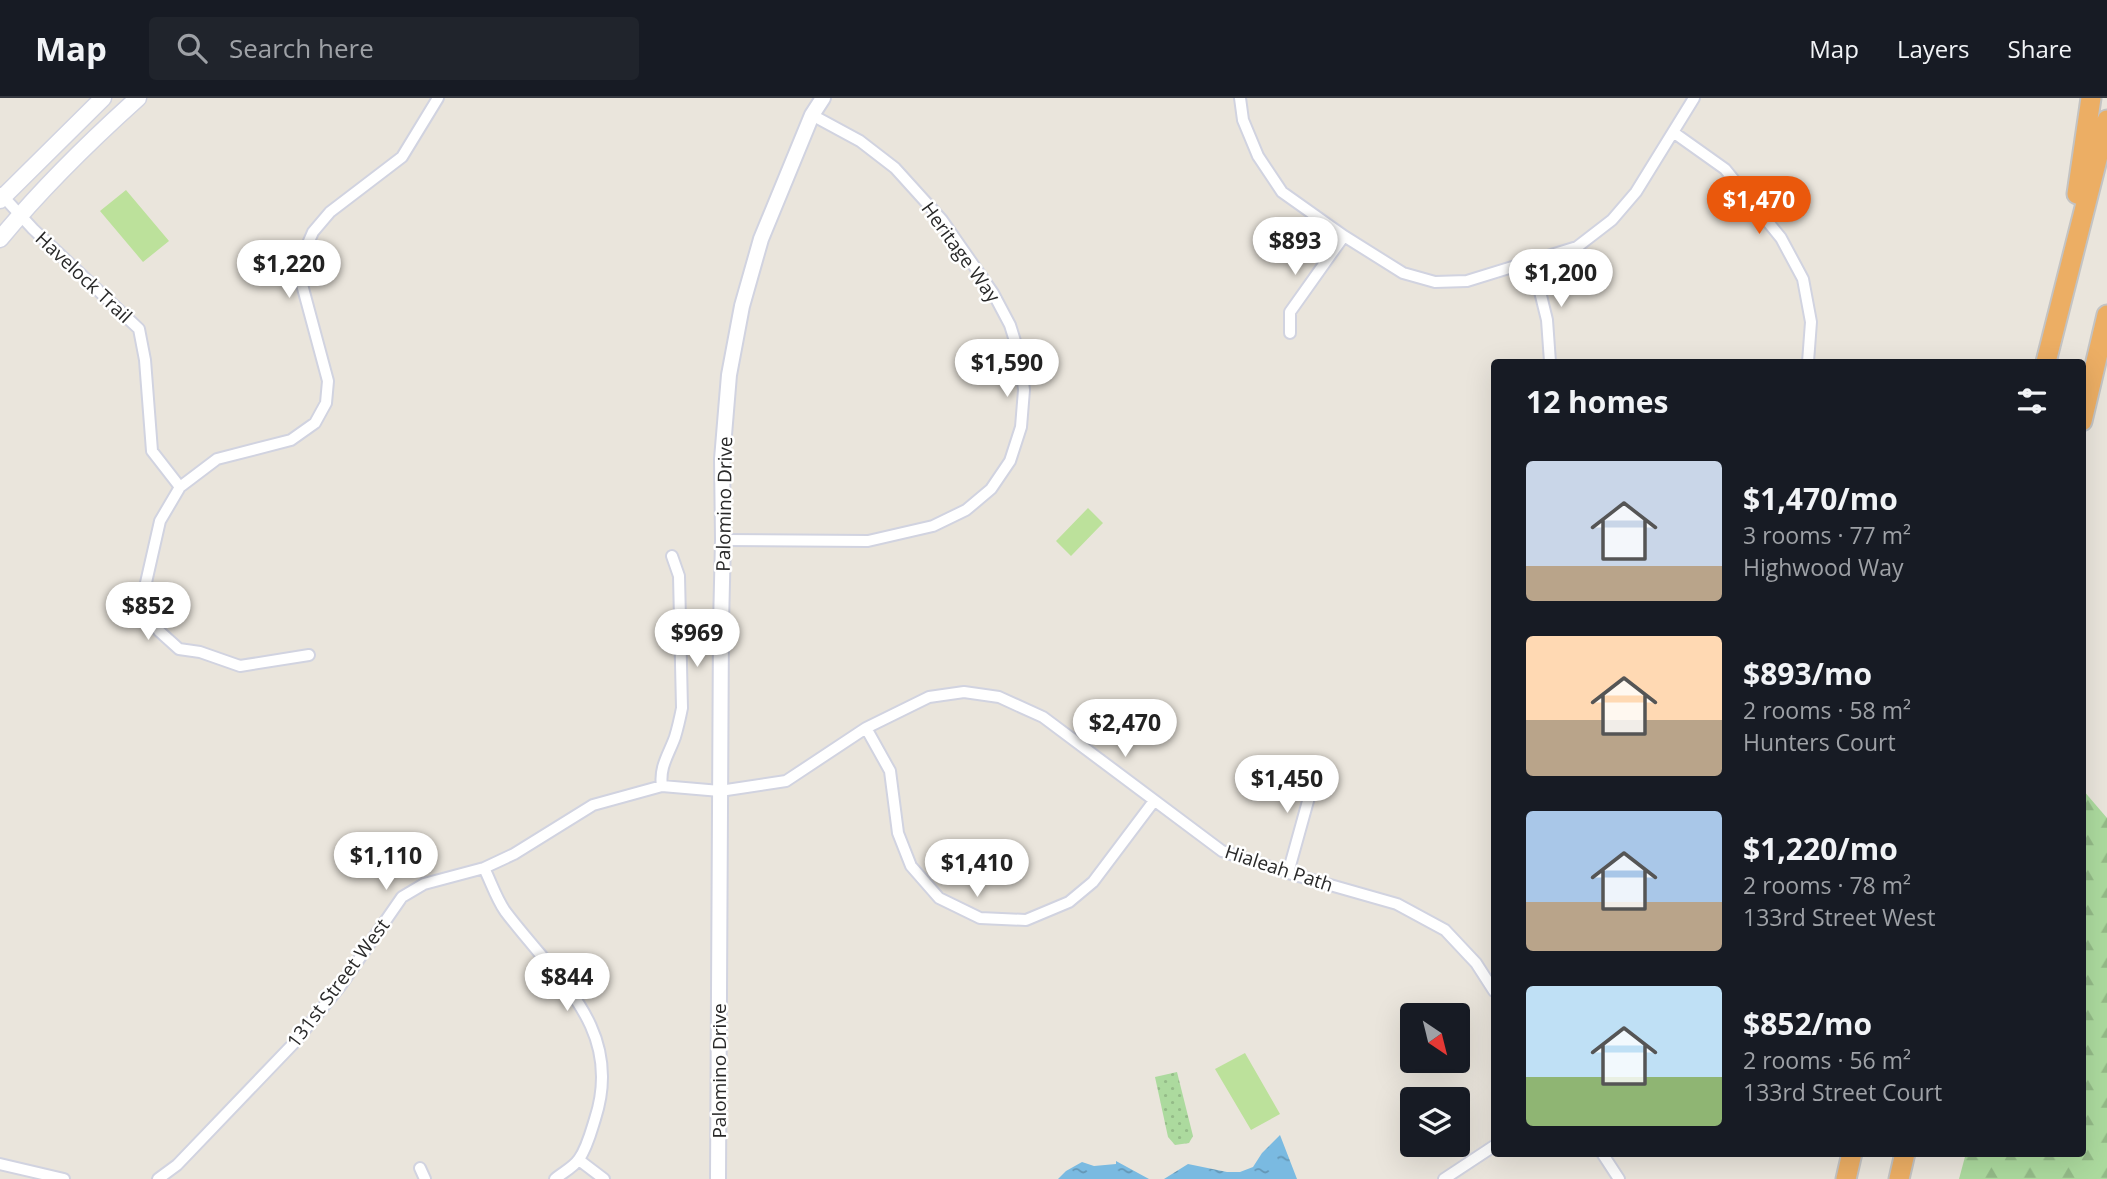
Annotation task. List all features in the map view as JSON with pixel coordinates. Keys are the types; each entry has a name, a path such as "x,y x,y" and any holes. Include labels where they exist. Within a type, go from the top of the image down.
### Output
{"highway":[{"path":"2061,303 2091,98"},
{"path":"2047,359 2107,120"},
{"path":"2086,404 2107,315"},
{"path":"2086,419 2107,365"},
{"path":"1846,1179 1851,1157"},
{"path":"1899,1179 1904,1157"}],"main road":[{"path":"1,196 103,98"},
{"path":"0,239 85,146 138,98"}],"street":[{"path":"309,654 240,666 200,652 179,649 159,631 147,610 145,587 160,521 180,487 218,459 291,440 315,423 326,403 328,381 300,277 303,255 313,232 330,212 402,157 438,98"},
{"name":"Palomino Drive","path":"719,1179 722,459 729,375 742,306 761,239 812,116 823,98"},
{"path":"1241,98 1243,120 1258,156 1282,192 1344,236 1404,273 1435,282 1467,282 1577,247 1612,220 1636,192 1694,98"},
{"name":"Heritage Way","path":"723,540 868,541 933,526 966,510 991,489 1010,461 1021,428 1024,390 1020,357 1010,325 993,293 942,220 895,168 860,141 812,116"},
{"path":"1673,132 1725,169 1781,238 1803,279 1811,322 1808,359"},
{"name":"Havelock Trail","path":"1,196 139,329 145,360 152,451 180,487"},
{"path":"1290,333 1290,312 1344,236"},
{"path":"1533,262 1547,320 1550,359"},
{"path":"662,786 660,777 664,760 676,733 682,709 679,576 672,556"},
{"name":"Hialeah Path","path":"720,791 786,780 866,728 929,697 964,692 999,697 1043,717 1222,852 1397,904 1445,930 1476,963 1491,986"},
{"path":"866,728 890,771 898,833 911,866 939,898 980,918 1027,919 1069,902 1093,881 1154,801"},
{"path":"1288,873 1318,765"},
{"name":"131st Street West","path":"158,1179 177,1165 294,1043 341,985 402,897 424,884 484,868 514,854 593,805 662,786 720,791"},
{"path":"484,868 503,908 578,1000 597,1040 603,1072 601,1101 579,1160 555,1179"},
{"path":"1444,1179 1491,1148"},
{"path":"1605,1157 1619,1179"},
{"path":"579,1160 604,1179"},
{"path":"0,1164 64,1179"}],"green space":[{"path":"126,190 169,241 143,262 100,211"},
{"path":"1088,508 1103,523 1071,556 1056,541"},
{"path":"2086,794 2107,818 2107,1179 1959,1179 1965,1157 2086,1157"},
{"path":"1245,1053 1280,1114 1251,1130 1215,1069"},
{"path":"1177,1072 1193,1136 1189,1143 1175,1145 1168,1137 1155,1077"}],"water":[{"path":"1280,1135 1297,1179 1164,1179 1188,1164 1240,1172 1253,1167 1262,1153"},
{"path":"1116,1161 1149,1179 1058,1179 1082,1162 1094,1166 1116,1164"}]}
